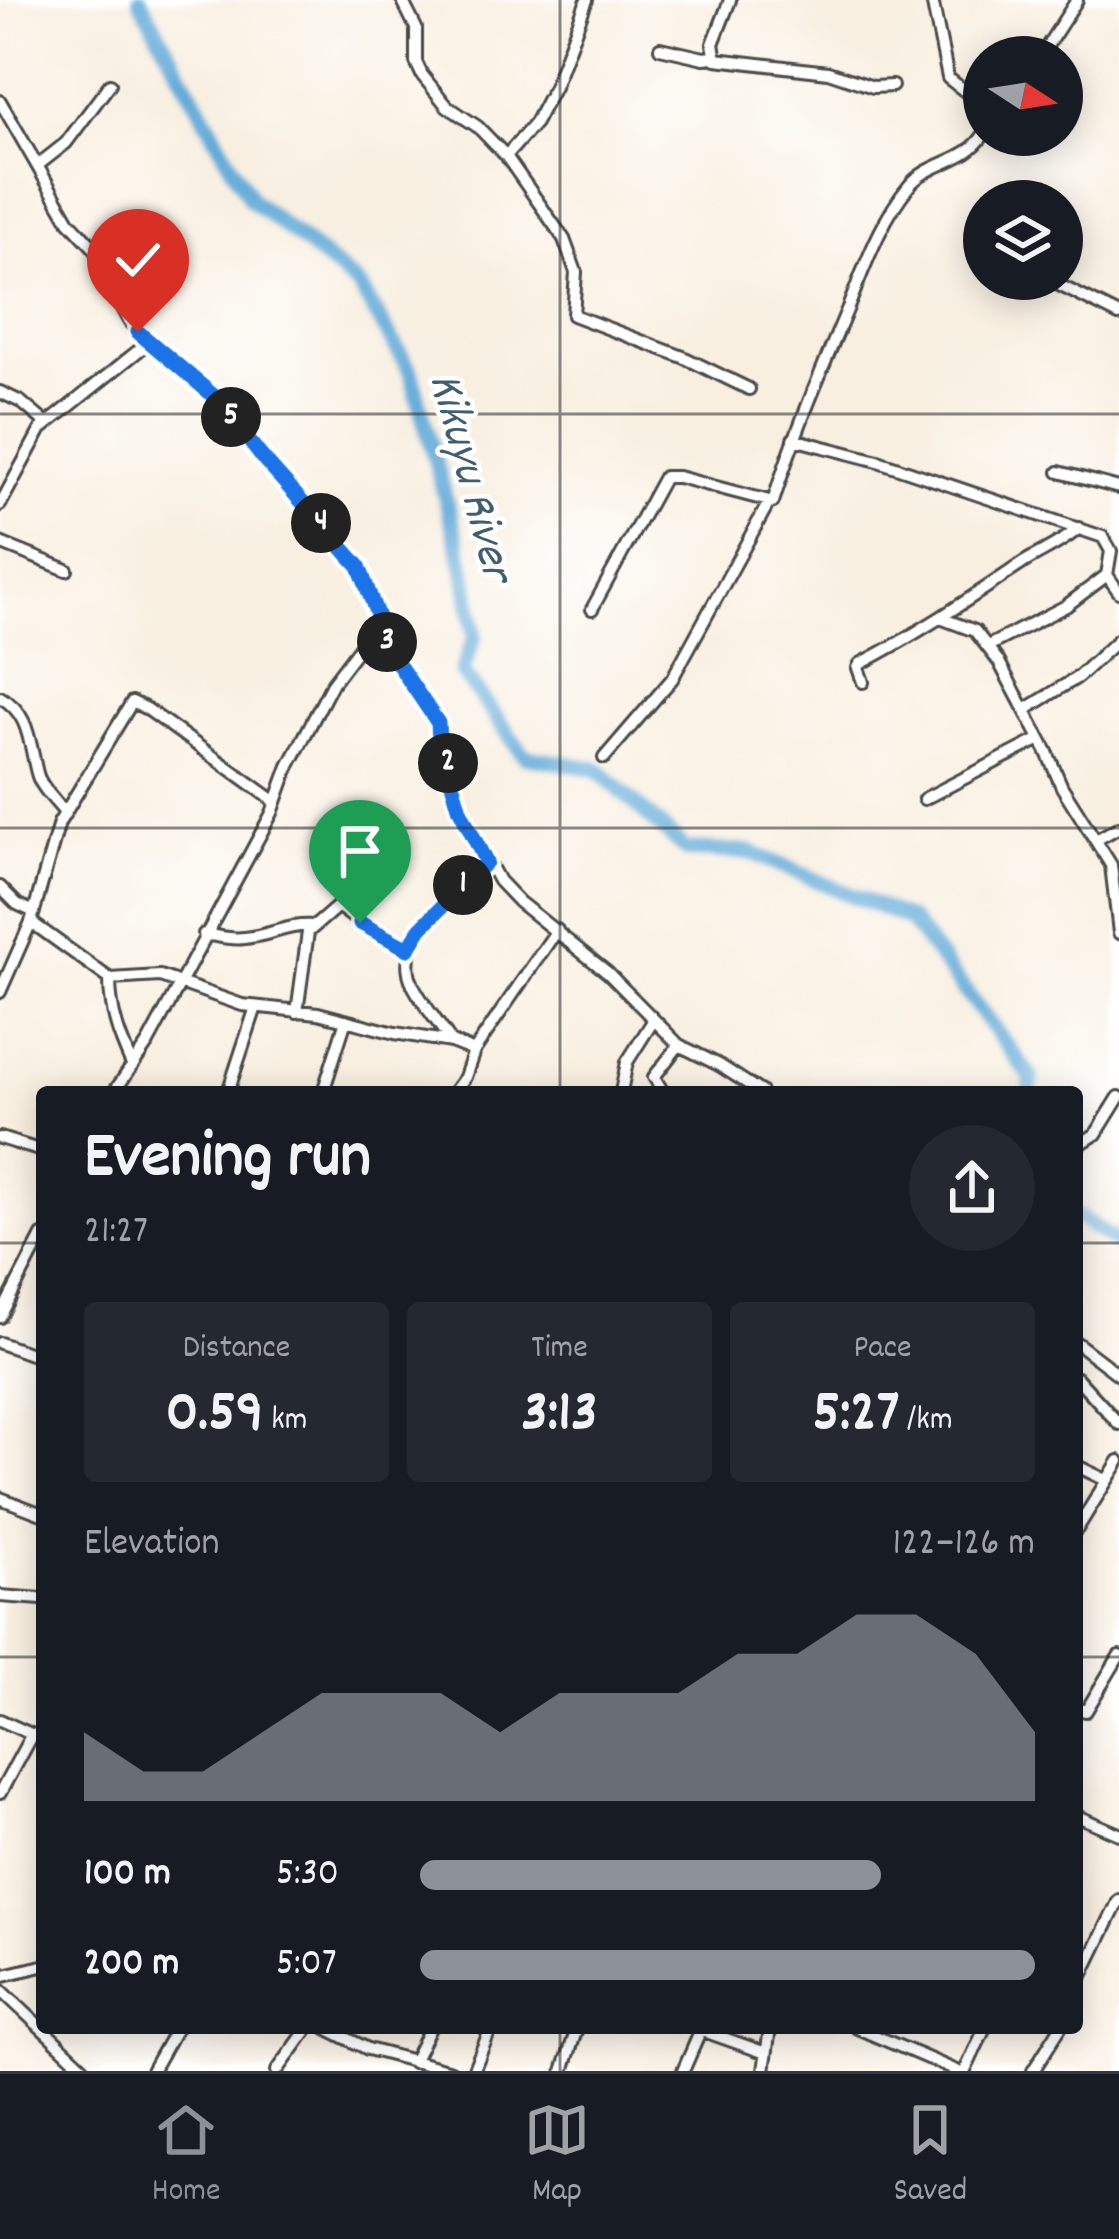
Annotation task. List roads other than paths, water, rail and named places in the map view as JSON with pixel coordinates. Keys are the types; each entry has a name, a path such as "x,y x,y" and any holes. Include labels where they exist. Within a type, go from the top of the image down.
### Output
{"street":[{"path":"402,0 416,28 416,62 422,75 447,106 478,127 506,157 540,200 570,252 577,280 573,315 749,389"},
{"path":"506,157 538,118 554,87 587,0"},
{"path":"713,57 713,44 730,0"},
{"path":"932,0 948,79 963,90"},
{"path":"1054,36 1078,0"},
{"path":"660,48 726,62 828,72 873,87 892,86"},
{"path":"38,165 66,143 110,84"},
{"path":"0,101 69,221 96,250 116,298 148,343 215,397 359,566 404,675 425,698 438,723 460,810 486,862 519,902 608,973 679,1045 752,1086"},
{"path":"604,758 673,679 773,502 793,439 865,262 904,192 919,176 963,154"},
{"path":"1083,297 1119,315"},
{"path":"0,505 47,424 148,343"},
{"path":"0,392 47,424"},
{"path":"793,439 878,460 1116,540 1107,574 1066,605 988,646"},
{"path":"1059,472 1119,488"},
{"path":"592,609 664,478 678,477 773,502"},
{"path":"863,682 860,664 944,619 958,604 1079,528"},
{"path":"0,543 67,570"},
{"path":"1107,574 1119,592"},
{"path":"944,619 975,631 1025,710 1062,787 1114,874 1119,933"},
{"path":"118,1086 181,981 276,802 308,724 365,640 383,630"},
{"path":"1025,710 1078,677 1119,639"},
{"path":"0,697 18,711 31,740 37,776 65,813"},
{"path":"0,992 5,964 32,917 65,813 132,702 276,802"},
{"path":"924,799 1040,739"},
{"path":"1096,840 1119,827"},
{"path":"451,1042 414,987 406,961 408,949 421,928 486,862"},
{"path":"0,887 110,979 154,976 181,981 256,1007 346,1020 474,1051"},
{"path":"297,1012 306,940 313,926 338,906 408,949"},
{"path":"204,934 240,939 276,932 289,924 313,926"},
{"path":"459,1086 474,1051 557,930"},
{"path":"110,979 110,1004 132,1066"},
{"path":"230,1086 256,1007"},
{"path":"329,1086 346,1020"},
{"path":"622,1086 627,1062 653,1021"},
{"path":"659,1086 654,1077 679,1045"},
{"path":"1083,1142 1096,1134 1119,1097"},
{"path":"0,1138 36,1149"},
{"path":"0,1317 36,1248"},
{"path":"0,1343 36,1356"},
{"path":"1083,1348 1119,1375"},
{"path":"1083,1385 1119,1424"},
{"path":"1083,1518 1119,1462"},
{"path":"1083,1469 1106,1480"},
{"path":"0,1498 36,1512"},
{"path":"0,1596 36,1599"},
{"path":"1083,1710 1119,1656"},
{"path":"0,1720 36,1737"},
{"path":"0,1793 36,1739"},
{"path":"1083,1819 1119,1834"},
{"path":"1083,1974 1119,1900"},
{"path":"0,1976 36,1967"},
{"path":"0,1989 36,2023"},
{"path":"48,2034 88,2071"},
{"path":"152,2071 173,2034"},
{"path":"277,2071 304,2034"},
{"path":"339,2034 384,2054 451,2071"},
{"path":"413,2062 427,2034"},
{"path":"473,2071 488,2034"},
{"path":"563,2071 576,2034"},
{"path":"683,2071 696,2034"},
{"path":"712,2034 766,2053"},
{"path":"764,2071 769,2034"},
{"path":"872,2034 961,2071 982,2034"},
{"path":"1034,2071 1057,2034"},
{"path":"379,2071 384,2054"}],"waterway":[{"name":"Kikuyu River","path":"140,0 251,200 359,286 411,372 465,570 475,636 462,672 525,756 597,769 686,850 750,852 910,920 1032,1078 1030,1086"},
{"name":"Kikuyu River","path":"1083,1220 1119,1244"}]}
